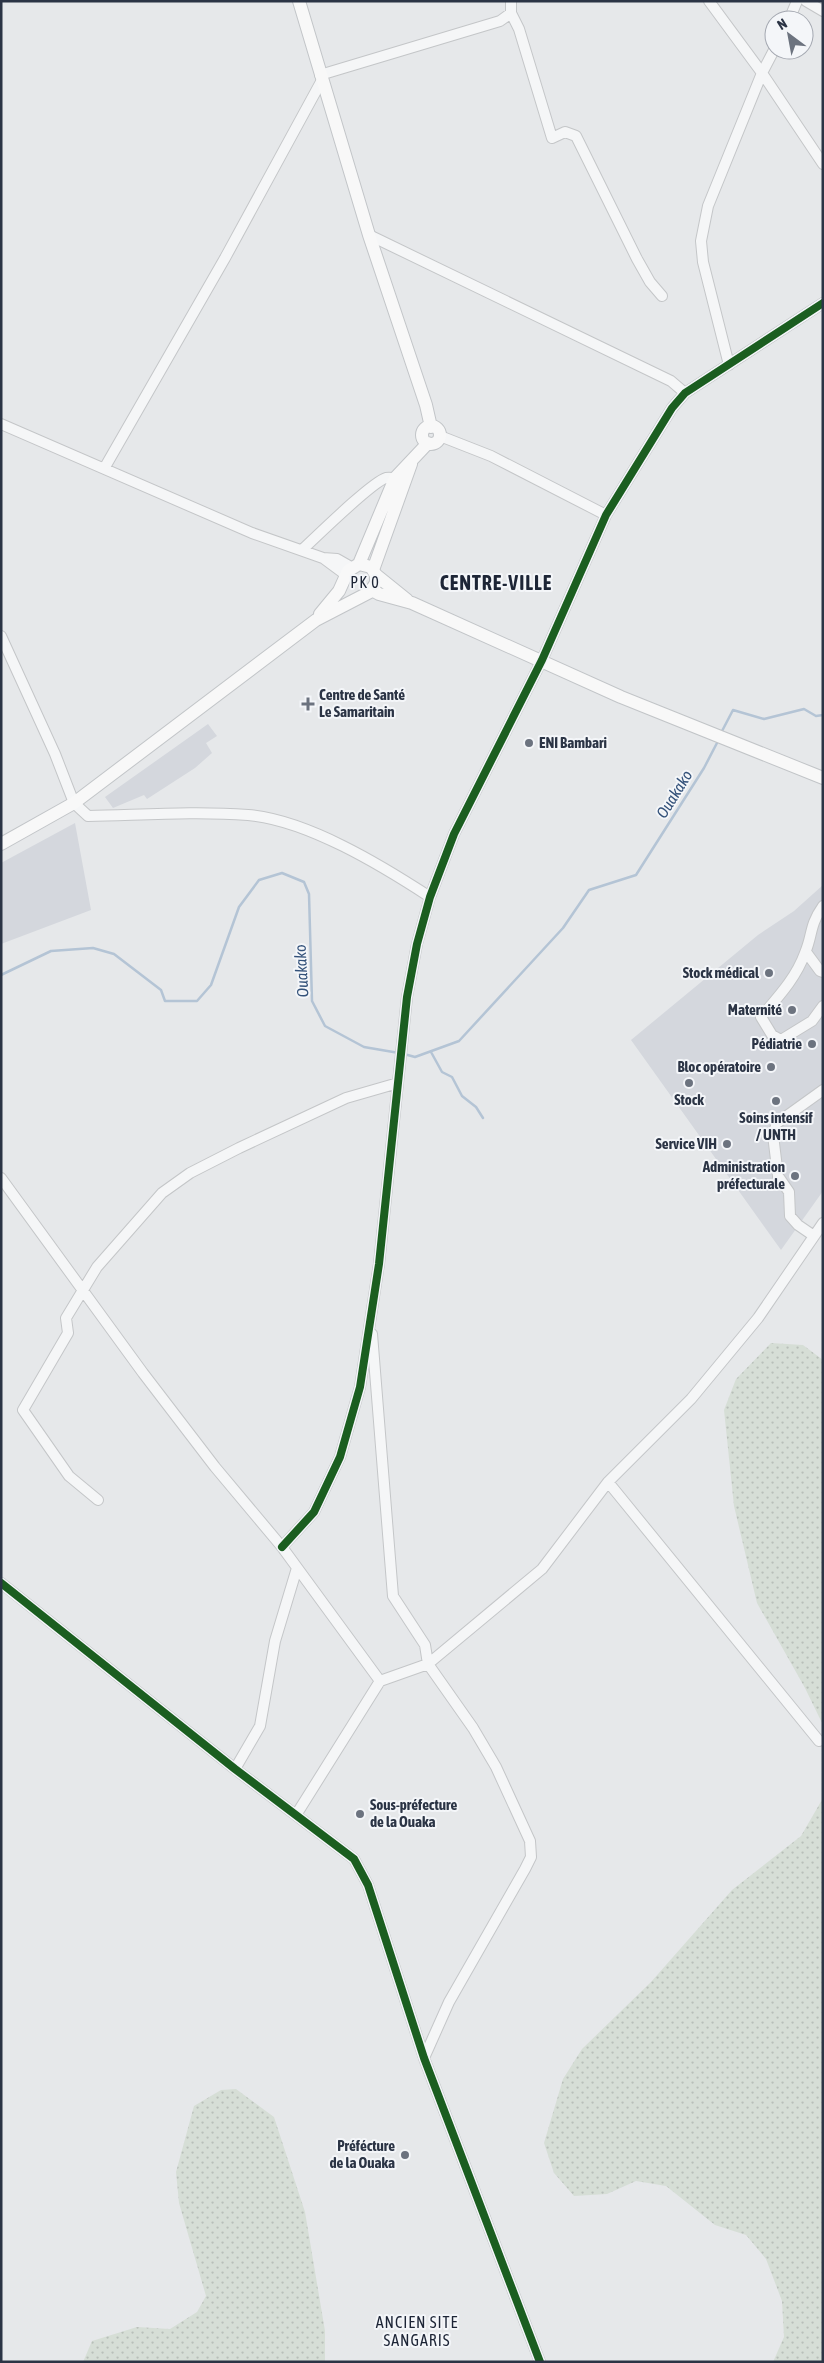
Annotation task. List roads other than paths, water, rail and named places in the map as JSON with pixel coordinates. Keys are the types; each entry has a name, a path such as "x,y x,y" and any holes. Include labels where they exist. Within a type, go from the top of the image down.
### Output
{"main road":[{"path":"299,1 369,235 435,431"},
{"path":"316,620 333,600 389,507 400,480 428,443 424,441 422,434 426,428 435,431"},
{"path":"1,844 74,803 316,620 368,592 376,583 375,572 389,507"},
{"path":"350,571 367,565 412,603"},
{"path":"350,571 349,589 358,594 368,592 412,603 542,660 620,697 823,778"}],"street":[{"path":"511,1 511,13 519,29 552,138 565,132 576,136 637,259 650,282 662,296"},
{"path":"710,1 762,73 823,164"},
{"path":"806,1 823,11"},
{"path":"105,467 224,258 321,77 500,21 511,13"},
{"path":"729,365 703,262 701,242 708,206 769,60"},
{"path":"369,235 671,380 685,393"},
{"path":"282,1547 314,1512 340,1457 360,1387 379,1264 407,997 416,944 430,897 454,834 542,660 606,515 672,408 685,393 823,303"},
{"path":"1,424 105,467 252,533 323,558 338,559 350,571"},
{"path":"435,431 491,456 606,515"},
{"path":"302,550 360,498 386,478 400,480"},
{"path":"1,636 55,754 74,803 88,816 249,815 296,826 372,860 430,897"},
{"path":"823,906 814,918 806,952 794,976 761,1017 772,1035 781,1040 812,1021 823,1006"},
{"path":"814,918 823,926"},
{"path":"806,952 820,971 823,972"},
{"path":"98,1500 69,1476 24,1410 68,1333 66,1318 82,1288 97,1267 162,1193 190,1173 346,1098 398,1083"},
{"path":"814,1236 798,1225 790,1216 789,1192 778,1176 773,1135 777,1123 823,1090"},
{"path":"1,1178 143,1373 214,1467 282,1547 380,1681"},
{"path":"296,1815 380,1681 428,1664 542,1569 608,1482 697,1392 758,1318 823,1223"},
{"path":"371,1316 393,1596 424,1645 428,1664 473,1728 496,1767 530,1841 530,1856 449,2002 424,2058"},
{"path":"608,1482 819,1741"},
{"path":"235,1769 260,1726 276,1640 297,1568"},
{"path":"1,1583 235,1769 354,1859 362,1871 424,2058 540,2362"}],"waterway":[{"name":"Ouakako","path":"721,733 733,710 764,719 804,709 816,716 823,715"},
{"name":"Ouakako","path":"404,1054 415,1057 459,1041 563,928 589,890 636,875 704,768 718,741"},
{"name":"Ouakako","path":"1,975 51,951 93,948 114,954 161,990 165,1001 197,1001 211,985 239,907 259,880 282,873 304,882 309,894 312,1001 325,1026 364,1047 399,1053"},
{"path":"431,1052 442,1072 452,1077 462,1096 476,1107 483,1118"}],"place":[{"name":"Centre de Santé Le Samaritain","path":"308,704"},
{"name":"ENI Bambari","path":"529,743"},
{"name":"Stock médical","path":"769,973"},
{"name":"Maternité","path":"792,1010"},
{"name":"Pédiatrie","path":"812,1044"},
{"name":"Bloc opératoire","path":"771,1067"},
{"name":"Stock","path":"689,1083"},
{"name":"Soins intensif / UNTH","path":"776,1101"},
{"name":"Service VIH","path":"727,1144"},
{"name":"Administration préfecturale","path":"795,1176"},
{"name":"Sous-préfecture de la Ouaka","path":"360,1814"},
{"name":"Préfécture de la Ouaka","path":"405,2155"}],"district":[{"name":"PK 0","path":"365,582"},
{"name":"CENTRE-VILLE","path":"496,583"},
{"name":"ANCIEN SITE SANGARIS","path":"417,2331"}]}
